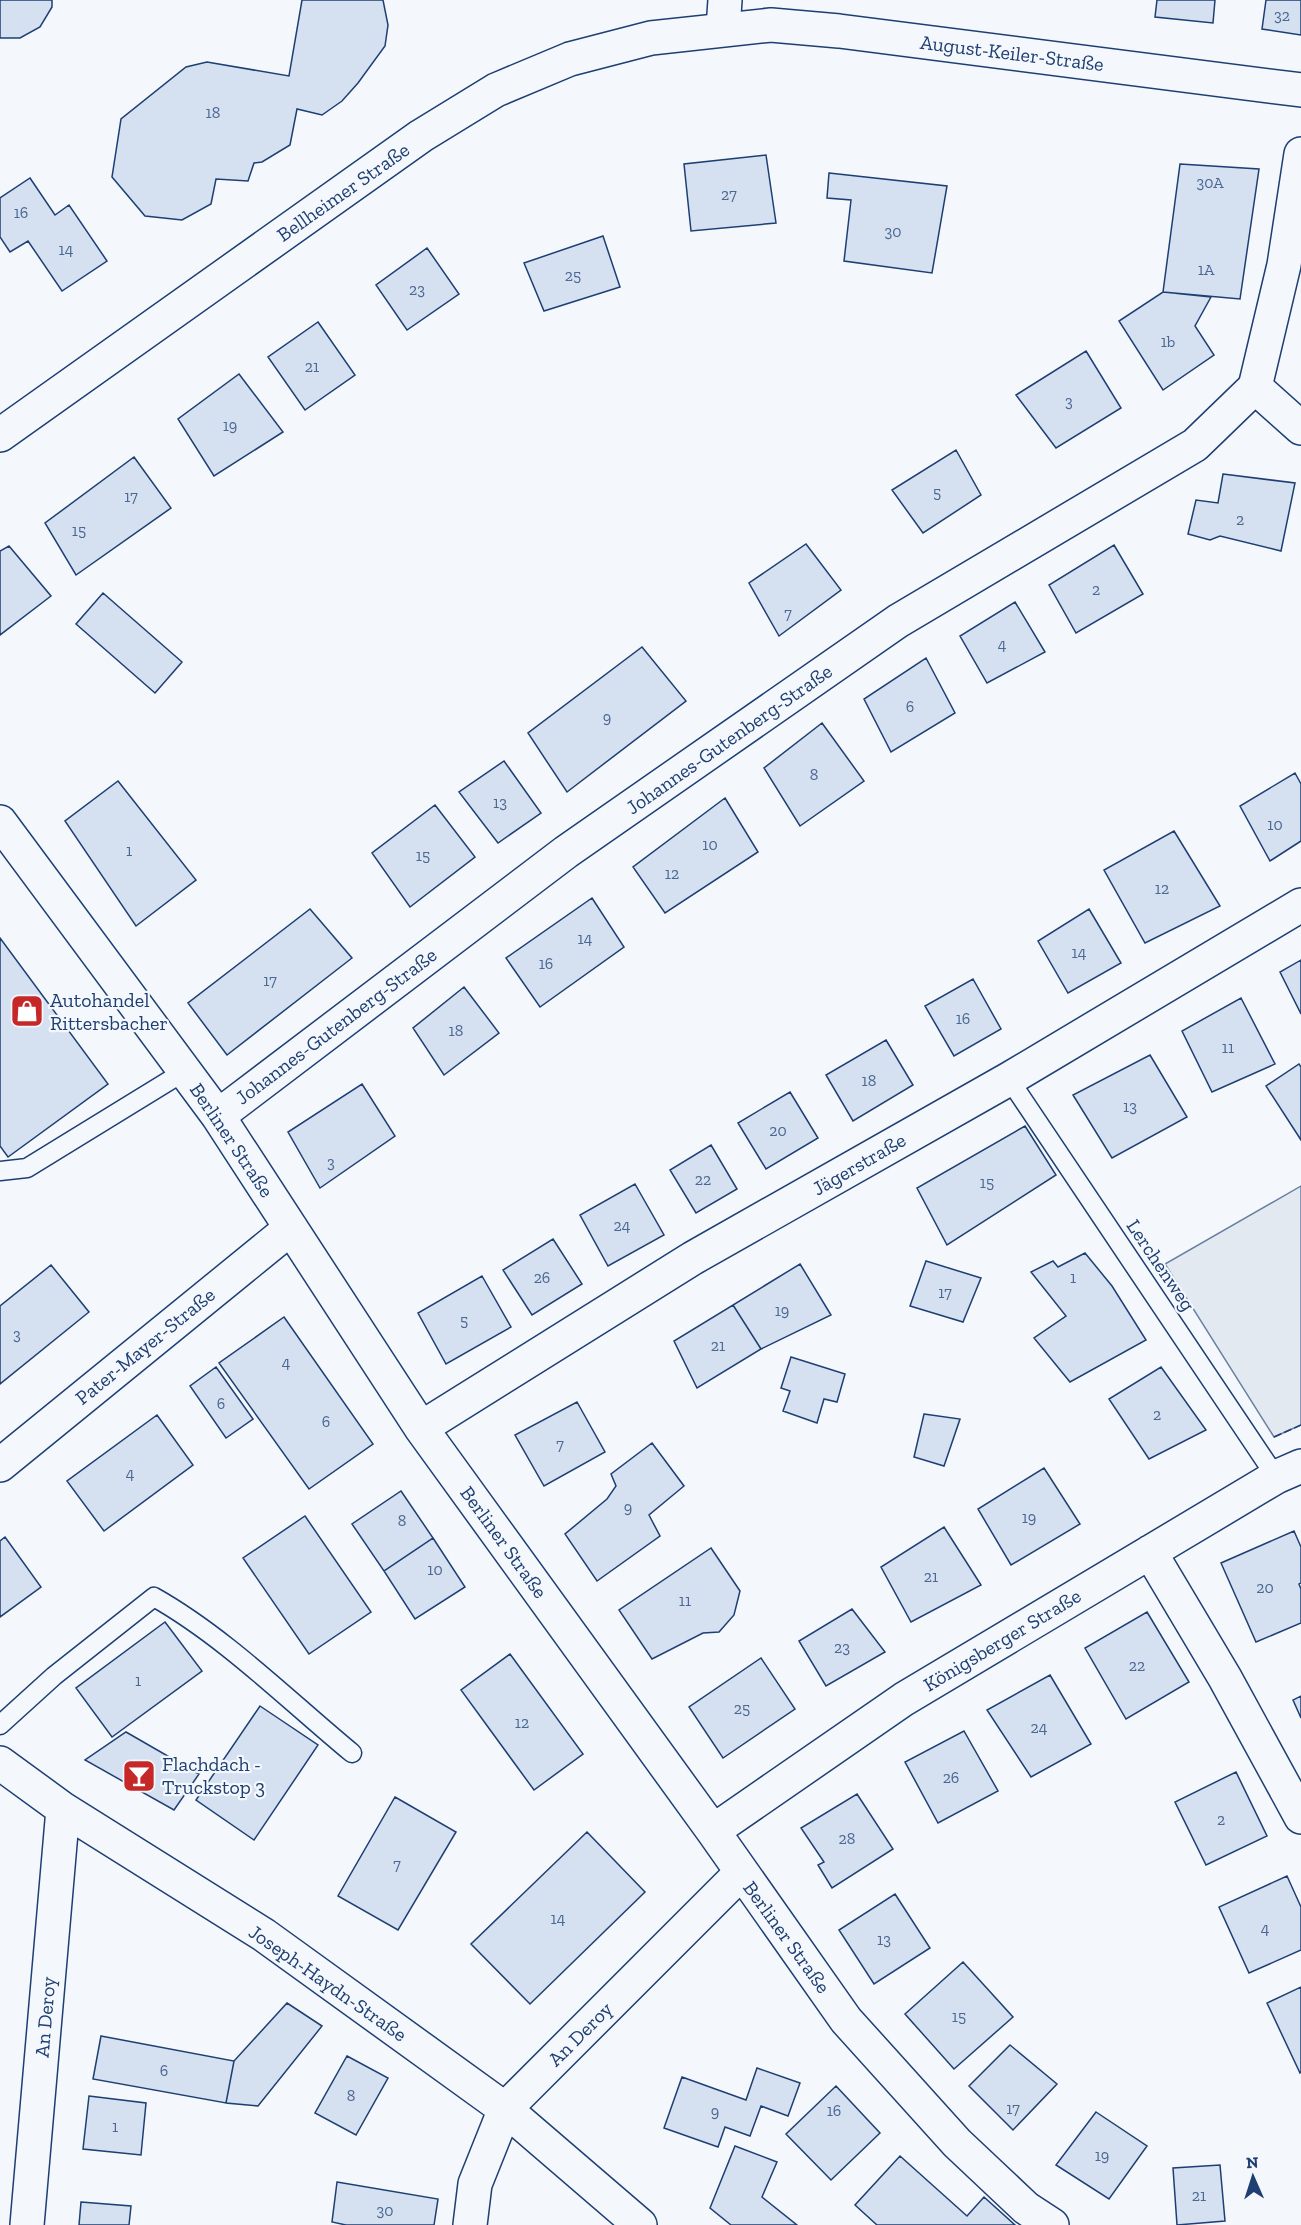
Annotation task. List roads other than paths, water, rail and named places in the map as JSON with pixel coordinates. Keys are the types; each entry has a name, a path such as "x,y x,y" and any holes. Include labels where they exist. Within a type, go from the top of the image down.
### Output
{"street":[{"name":"August-Keiler-Straße","path":"724,15 771,25 828,30 1301,90"},
{"name":"Bellheimer Straße","path":"0,435 421,136 496,90 570,59 651,38 724,15"},
{"path":"1301,154 1284,265 1255,387 1301,428"},
{"name":"Johannes-Gutenberg-Straße","path":"218,1116 566,852 898,621 1195,445 1255,387"},
{"name":"Berliner Straße","path":"0,822 218,1116 421,1428 713,1831 846,2020 957,2143 1026,2208 1052,2225"},
{"name":"Jägerstraße","path":"421,1428 693,1258 1009,1079 1301,905"},
{"name":"Pater-Mayer-Straße","path":"0,1465 291,1228"},
{"name":"Königsberger Straße","path":"713,1831 904,1699 1288,1472"},
{"path":"1150,1552 1226,1678 1301,1817"},
{"name":"Joseph-Haydn-Straße","path":"0,1763 63,1809 264,1935 505,2109 640,2225"},
{"name":"An Deroy","path":"27,2225 63,1809"},
{"name":"An Deroy","path":"470,2225 475,2184 505,2109 741,1873"}],"lane":[{"path":"0,1171 27,1168 185,1071"},
{"name":"Lerchenweg","path":"1009,1079 1288,1472"},
{"path":"0,1725 54,1676 154,1597 183,1613 225,1646 352,1754"}],"place":[{"name":"Autohandel Rittersbacher","path":"27,1011"},
{"name":"Flachdach - Truckstop 3","path":"139,1776"}]}
